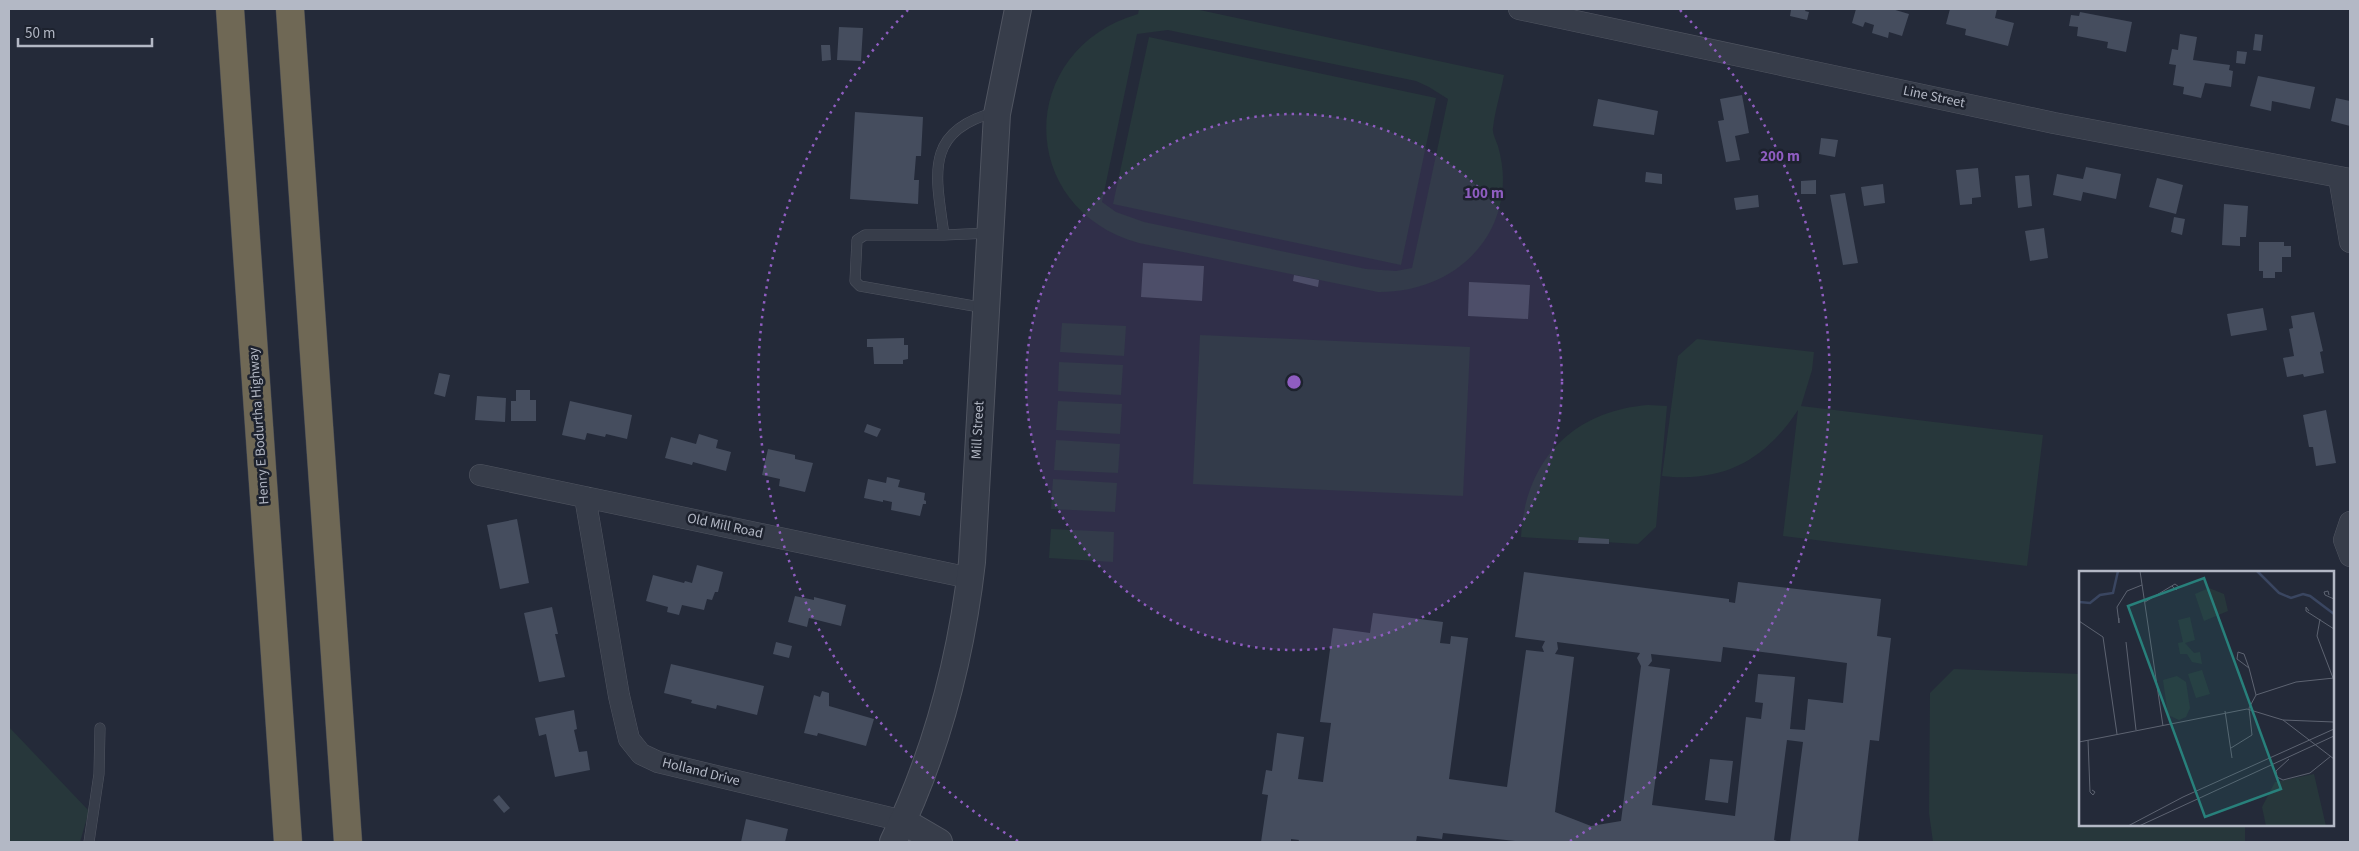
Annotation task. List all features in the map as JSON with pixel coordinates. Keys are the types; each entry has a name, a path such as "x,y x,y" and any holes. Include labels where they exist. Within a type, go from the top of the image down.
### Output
{"highway":[{"name":"Henry E Bodurtha Highway","path":"230,9 288,842"},
{"path":"290,9 348,842"}],"street":[{"name":"Mill Street","path":"898,832 928,760 942,716 954,670 970,578 997,111 1018,9"},
{"name":"Line Street","path":"1519,9 2045,121 2345,178"},
{"path":"2345,178 2350,242"},
{"name":"Old Mill Road","path":"480,475 970,578"},
{"name":"Holland Drive","path":"585,497 619,696 629,739 641,754 658,762 898,832"},
{"path":"2350,522 2344,540 2350,556"},
{"path":"898,832 939,842"}],"lane":[{"path":"944,235 937,165 941,150 951,135 963,124 997,111"},
{"path":"986,308 860,286 855,282 857,240 865,235 989,233"},
{"path":"89,842 99,774 100,728"}],"shaded area":[{"path":"1139,9 1195,9 1504,75 1493,130 1503,171 1500,205 1492,227 1480,246 1465,262 1446,275 1425,285 1402,290 1378,292 1139,243 1099,225 1070,198 1052,165 1046,129 1052,93 1069,60 1098,33 1138,14","holes":["1168,30 1416,81 1448,99 1412,268 1396,271 1366,269 1144,222 1116,212 1102,202 1137,34"]},
{"path":"1149,37 1436,98 1401,265 1113,204"},
{"path":"1062,323 1126,326 1124,356 1060,352"},
{"path":"1200,335 1470,347 1463,496 1193,484"},
{"path":"1697,339 1814,352 1812,370 1801,406 2043,435 2027,566 1783,536 1798,410 1772,442 1757,455 1741,464 1705,476 1662,476 1678,356"},
{"path":"1059,362 1123,365 1121,395 1058,391"},
{"path":"1058,401 1122,404 1120,434 1056,430"},
{"path":"1648,405 1667,406 1656,527 1638,544 1521,537 1524,510 1532,485 1543,463 1558,445 1575,429 1597,417 1621,409"},
{"path":"1056,440 1120,444 1118,473 1054,470"},
{"path":"1053,479 1117,483 1115,512 1051,509"},
{"path":"1051,529 1114,532 1113,562 1049,558"},
{"path":"1954,669 2079,674 2079,826 2245,826 2245,842 1933,842 1929,813 1930,693"},
{"path":"9,727 89,811 80,842 9,842"}],"building":[{"path":"1787,9 1806,9 1805,11 1809,12 1807,20 1790,16 1791,10"},
{"path":"1856,9 1892,9 1909,14 1902,36 1889,32 1888,38 1872,33 1874,25 1865,22 1863,27 1852,23"},
{"path":"1950,9 1997,9 1995,18 2014,23 2008,46 1965,35 1966,29 1946,24"},
{"path":"2080,12 2132,22 2126,52 2107,48 2108,42 2077,36 2078,27 2069,26 2071,15 2079,16"},
{"path":"839,27 863,28 861,61 837,60"},
{"path":"2180,34 2197,37 2193,60 2230,65 2229,70 2233,71 2231,87 2205,83 2201,98 2183,94 2184,87 2173,85 2176,65 2169,64 2172,49 2178,50"},
{"path":"2255,34 2263,35 2261,51 2253,50"},
{"path":"821,45 830,45 831,60 822,61"},
{"path":"2237,51 2247,52 2245,64 2236,63"},
{"path":"2258,76 2315,87 2310,109 2272,101 2271,111 2250,106"},
{"path":"1742,95 1749,133 1735,136 1740,160 1726,162 1718,121 1724,120 1720,99"},
{"path":"2336,98 2350,101 2350,126 2331,121"},
{"path":"1598,99 1658,111 1654,135 1593,126"},
{"path":"855,112 923,117 921,156 916,156 914,180 919,180 918,204 850,199"},
{"path":"1821,138 1838,140 1835,157 1819,154"},
{"path":"2086,167 2121,174 2116,199 2083,192 2081,201 2053,195 2057,174 2083,179"},
{"path":"1978,168 1981,197 1972,198 1972,204 1960,205 1956,170"},
{"path":"1646,172 1662,174 1662,184 1645,182"},
{"path":"2029,175 2032,206 2018,208 2015,176"},
{"path":"2157,178 2183,185 2176,214 2149,207"},
{"path":"1816,180 1816,194 1801,194 1801,181"},
{"path":"1883,184 1885,203 1864,206 1861,187"},
{"path":"1845,193 1858,263 1843,265 1830,195"},
{"path":"1758,195 1759,207 1736,210 1734,198"},
{"path":"2224,204 2248,206 2246,237 2240,237 2240,246 2222,245"},
{"path":"2174,217 2185,219 2182,235 2171,232"},
{"path":"2044,228 2048,258 2030,261 2025,231"},
{"path":"2259,242 2284,242 2284,246 2291,246 2291,257 2282,257 2282,272 2275,272 2275,278 2263,278 2263,271 2259,271"},
{"path":"1143,263 1204,266 1202,301 1141,297"},
{"path":"1294,275 1319,280 1318,287 1293,281"},
{"path":"1469,282 1530,285 1528,319 1468,316"},
{"path":"2263,308 2267,330 2231,336 2227,314"},
{"path":"2314,312 2323,351 2320,352 2324,373 2304,377 2303,374 2287,377 2283,358 2294,356 2289,329 2293,328 2291,316"},
{"path":"904,338 904,345 908,345 908,359 903,360 903,364 874,364 873,347 867,347 867,339"},
{"path":"439,373 450,375 445,397 434,394"},
{"path":"516,390 530,390 530,400 536,400 536,421 511,421 511,401 516,401"},
{"path":"477,396 506,398 505,422 475,420"},
{"path":"570,401 632,415 627,439 606,434 605,437 587,433 585,440 562,435"},
{"path":"2326,410 2336,463 2316,466 2313,447 2309,447 2303,415"},
{"path":"867,424 881,429 877,437 864,432"},
{"path":"699,434 718,440 716,448 731,452 726,471 693,462 692,465 665,458 671,437 696,444"},
{"path":"768,449 795,455 795,459 813,463 805,492 779,486 780,479 762,475"},
{"path":"887,477 900,480 898,487 925,493 924,500 926,504 923,504 920,516 891,510 892,502 864,498 868,479 886,483"},
{"path":"517,519 529,583 500,589 487,525"},
{"path":"1579,537 1609,539 1609,544 1578,543"},
{"path":"697,565 723,572 718,592 715,592 712,600 707,599 704,610 682,605 679,615 667,612 668,607 646,601 653,575 684,583 685,581 692,583"},
{"path":"1524,572 1729,599 1729,602 1735,603 1738,582 1881,599 1877,636 1891,638 1879,741 1870,740 1858,842 1790,842 1803,742 1787,740 1774,840 1780,842 1524,842 1443,833 1442,839 1417,836 1416,842 1298,842 1299,840 1291,839 1291,842 1261,842 1268,795 1262,794 1266,770 1272,771 1277,733 1304,737 1298,779 1323,782 1331,723 1320,722 1333,628 1370,633 1373,613 1443,622 1440,643 1450,644 1451,636 1468,638 1449,779 1507,787 1526,650 1544,652 1542,647 1545,641 1515,637","holes":["1557,642 1640,653 1637,658 1641,666 1621,821 1591,826 1555,812 1574,657 1555,654 1558,649","1723,647 1847,663 1843,703 1808,699 1805,730 1790,729 1795,677 1758,674 1755,702 1763,703 1761,719 1746,717 1735,816 1652,805 1670,669 1648,666 1652,661 1651,654 1721,662"]},
{"path":"795,596 814,600 814,597 846,605 841,626 809,618 807,627 788,622"},
{"path":"552,607 558,634 555,634 565,677 539,682 524,613"},
{"path":"776,642 792,646 789,658 773,654"},
{"path":"671,664 764,686 757,715 717,705 716,709 691,703 692,700 664,693"},
{"path":"822,691 829,693 829,706 874,719 866,746 818,733 817,736 804,733 814,695 820,697"},
{"path":"574,710 577,729 574,730 579,752 587,751 590,770 555,777 546,734 539,736 535,718"},
{"path":"1710,759 1733,761 1728,803 1705,800"},
{"path":"499,795 510,808 504,813 493,800"},
{"path":"746,819 788,829 785,842 741,842"}]}
